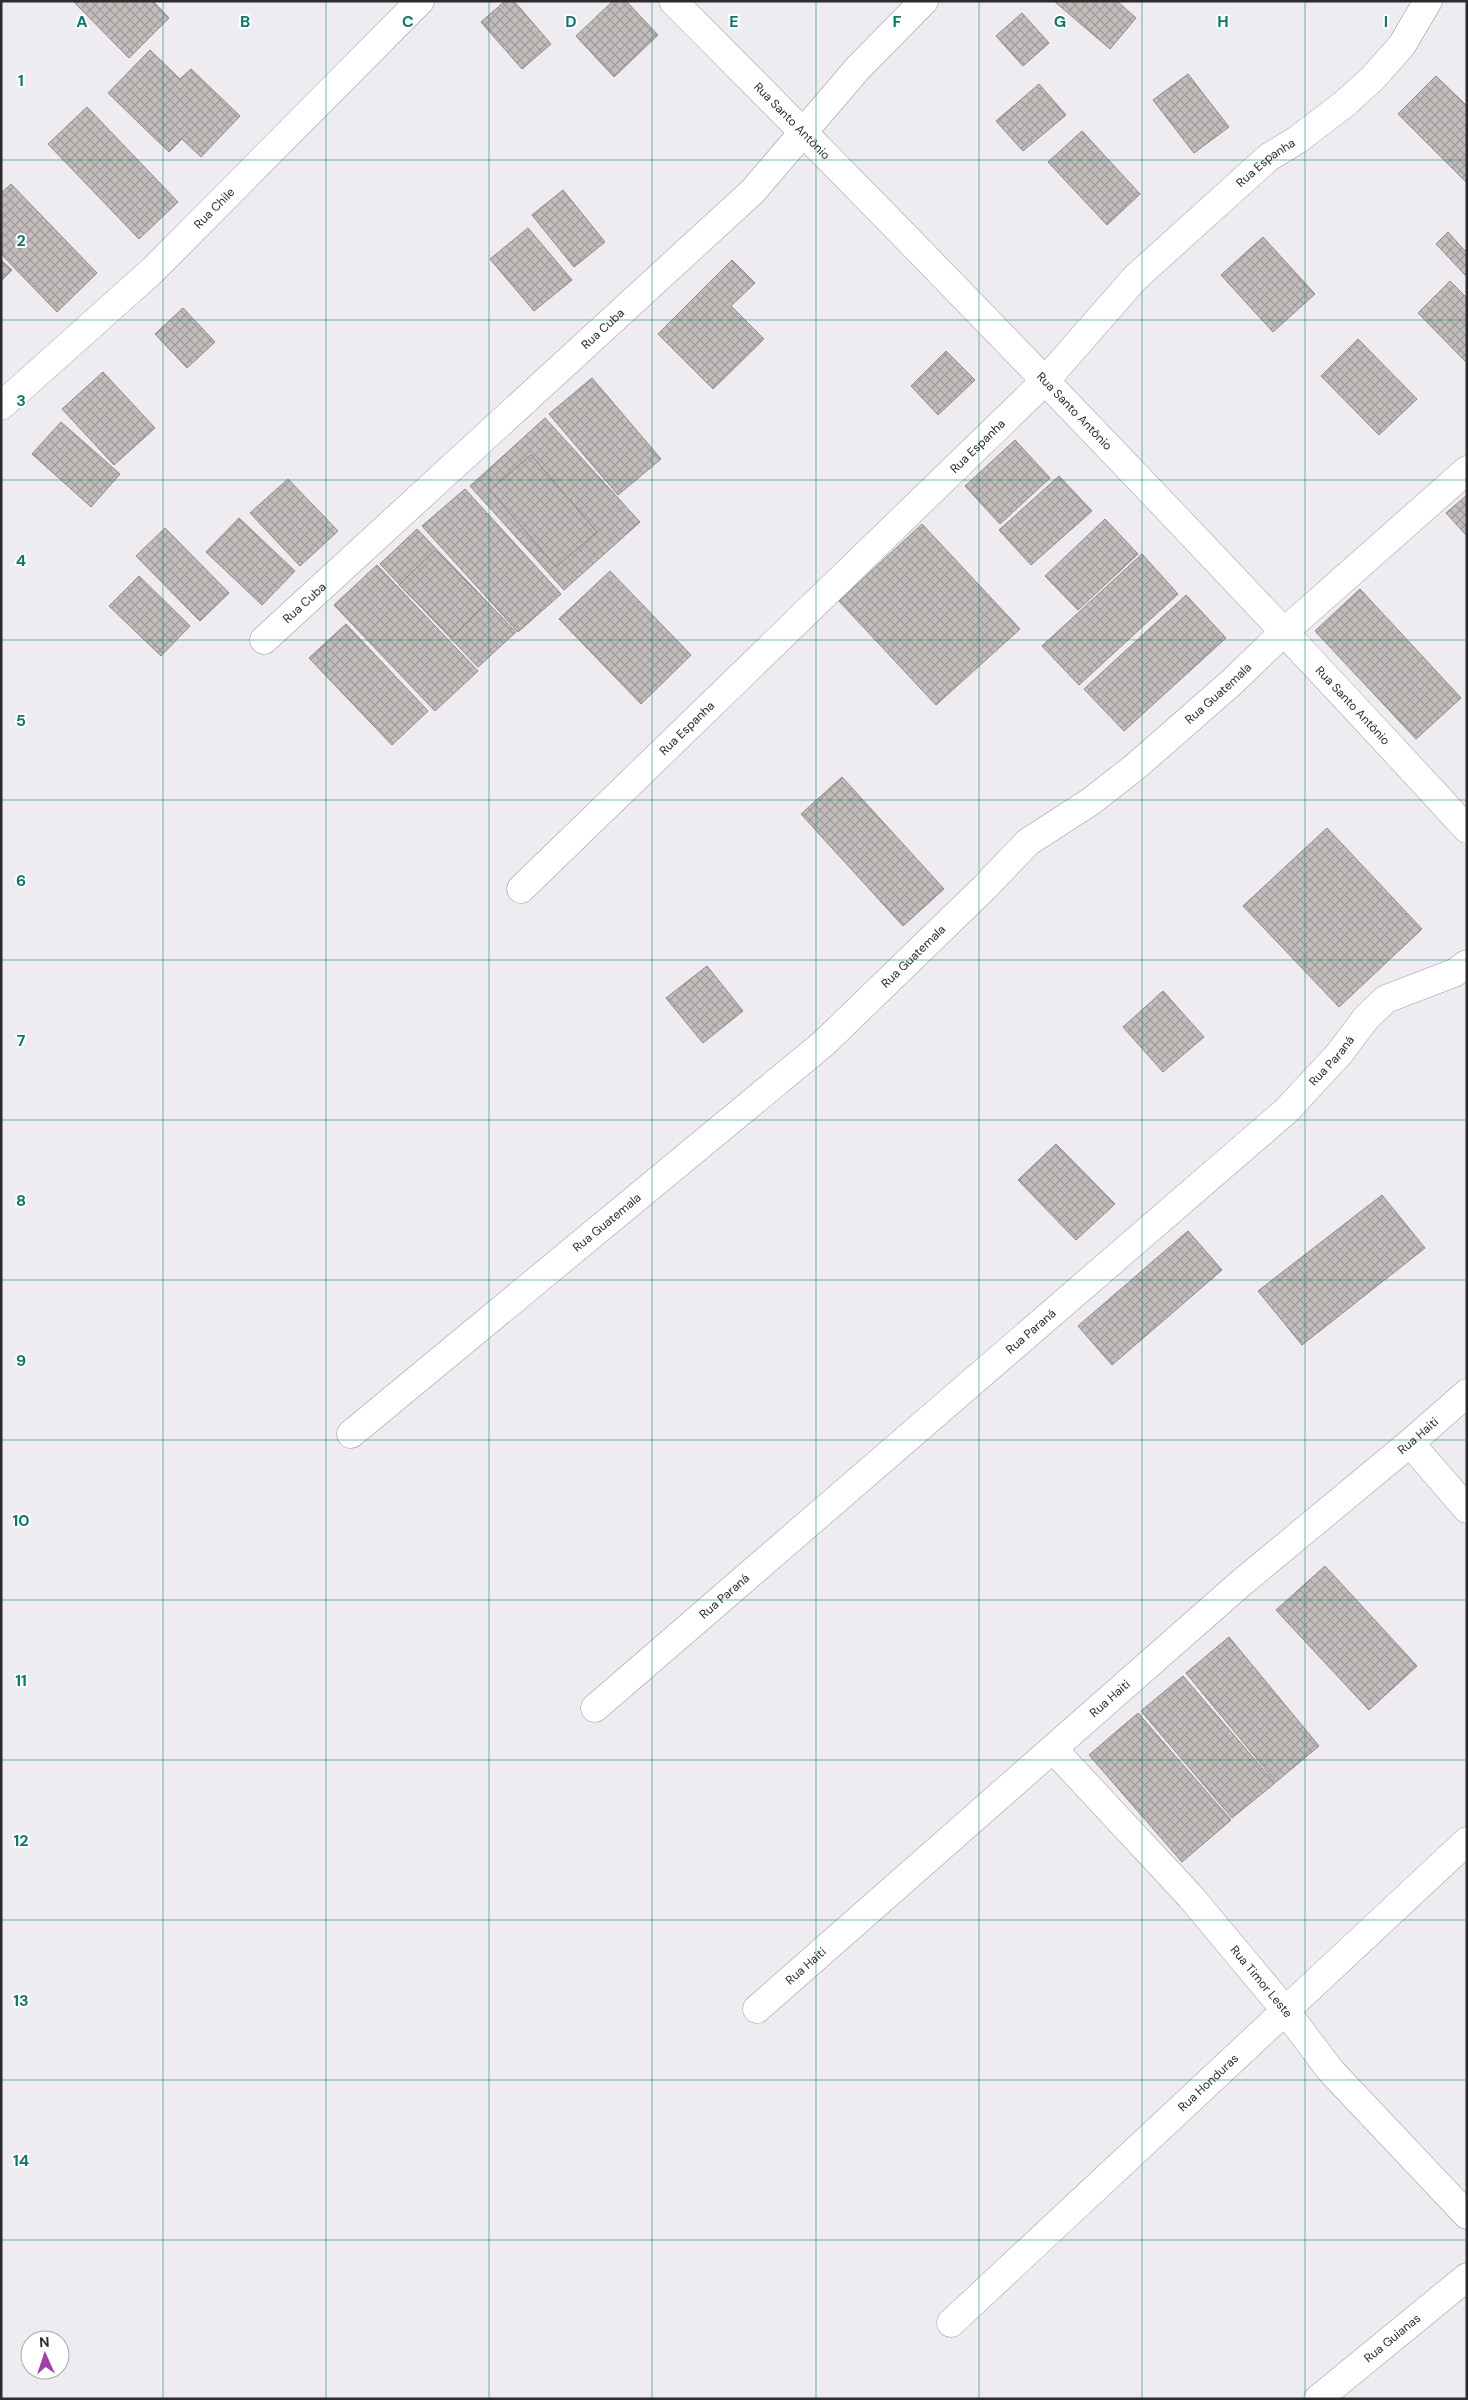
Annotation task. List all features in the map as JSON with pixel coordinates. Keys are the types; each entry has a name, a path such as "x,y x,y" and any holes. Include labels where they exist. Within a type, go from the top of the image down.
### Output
{"street":[{"name":"Rua Chile","path":"1,406 153,270 420,1"},
{"name":"Rua Santo Antônio","path":"673,1 1045,381 1285,631 1467,829"},
{"name":"Rua Cuba","path":"264,640 747,197 858,68 924,1"},
{"name":"Rua Espanha","path":"521,889 1045,381 1135,278 1269,156 1297,140 1343,105 1373,78 1402,45 1428,1"},
{"name":"Rua Guatemala","path":"351,1434 824,1043 984,888 1028,842 1090,802 1135,767 1467,470"},
{"name":"Rua Paraná","path":"595,1708 1286,1111 1339,1054 1366,1018 1386,999 1454,973 1467,964"},
{"name":"Rua Haiti","path":"756,2009 1054,1750 1240,1584 1410,1443 1467,1393"},
{"path":"1410,1443 1467,1509"},
{"name":"Rua Timor Leste","path":"1054,1750 1190,1896 1285,2010 1330,2070 1467,2215"},
{"name":"Rua Honduras","path":"951,2323 1467,1841"},
{"name":"Rua Guianas","path":"1318,2399 1467,2277"}],"building":[{"path":"73,1 153,1 169,18 129,58"},
{"path":"505,1 514,1 551,44 522,69 481,22"},
{"path":"613,1 626,1 658,35 614,77 576,36"},
{"path":"1054,1 1117,1 1136,18 1110,49"},
{"path":"1022,13 1049,43 1023,66 996,36"},
{"path":"150,50 180,79 191,69 240,116 201,157 182,139 169,152 108,93"},
{"path":"1188,74 1229,127 1194,153 1153,100"},
{"path":"1436,76 1467,106 1467,183 1398,114"},
{"path":"1039,84 1066,115 1023,151 996,121"},
{"path":"87,107 178,202 139,239 48,144"},
{"path":"1082,131 1140,194 1107,225 1048,162"},
{"path":"11,184 97,273 57,312 1,254 1,193"},
{"path":"563,190 605,242 574,267 532,215"},
{"path":"528,228 572,280 534,311 490,259"},
{"path":"1448,232 1465,251 1467,249 1467,277 1436,244"},
{"path":"1263,237 1315,294 1273,332 1221,275"},
{"path":"1,260 12,270 1,281"},
{"path":"732,260 755,283 731,306 764,339 713,389 658,334"},
{"path":"1450,281 1467,298 1467,363 1418,313"},
{"path":"183,308 215,342 187,368 155,334"},
{"path":"1358,339 1417,399 1379,435 1321,376"},
{"path":"946,351 975,380 938,415 911,386"},
{"path":"103,372 155,428 114,465 62,409"},
{"path":"592,378 661,459 618,495 549,414"},
{"path":"545,418 640,522 564,590 470,486"},
{"path":"61,422 120,474 91,507 32,454"},
{"path":"1015,440 1050,478 1000,524 965,486"},
{"path":"531,455 597,532 556,567 490,490"},
{"path":"1059,476 1092,511 1031,565 999,530"},
{"path":"288,479 338,531 300,566 250,513"},
{"path":"465,489 561,594 518,632 422,526"},
{"path":"1467,495 1467,536 1446,513"},
{"path":"239,518 295,571 262,605 206,552"},
{"path":"1105,519 1138,554 1078,610 1045,576"},
{"path":"922,524 1020,629 936,705 839,601"},
{"path":"165,528 229,593 200,621 136,556"},
{"path":"417,529 516,632 478,667 380,564"},
{"path":"435,550 487,602 452,637 399,585"},
{"path":"1142,554 1178,594 1079,685 1042,646"},
{"path":"377,565 478,671 435,711 334,605"},
{"path":"610,571 691,655 641,704 559,619"},
{"path":"139,576 190,626 161,656 109,606"},
{"path":"1360,589 1461,698 1416,739 1315,631"},
{"path":"1186,595 1226,638 1124,731 1084,689"},
{"path":"346,624 428,711 392,745 309,658"},
{"path":"842,777 944,889 903,926 801,814"},
{"path":"1327,828 1422,929 1339,1007 1243,906"},
{"path":"707,966 743,1011 703,1043 666,998"},
{"path":"1163,991 1204,1037 1163,1072 1123,1027"},
{"path":"1056,1144 1115,1204 1076,1240 1018,1180"},
{"path":"1382,1195 1425,1248 1302,1345 1258,1291"},
{"path":"1188,1231 1222,1270 1112,1365 1078,1326"},
{"path":"1325,1566 1417,1666 1369,1710 1276,1610"},
{"path":"1229,1637 1319,1746 1276,1782 1186,1673"},
{"path":"1183,1676 1275,1783 1232,1818 1141,1711"},
{"path":"1138,1713 1231,1820 1182,1862 1089,1755"}]}
